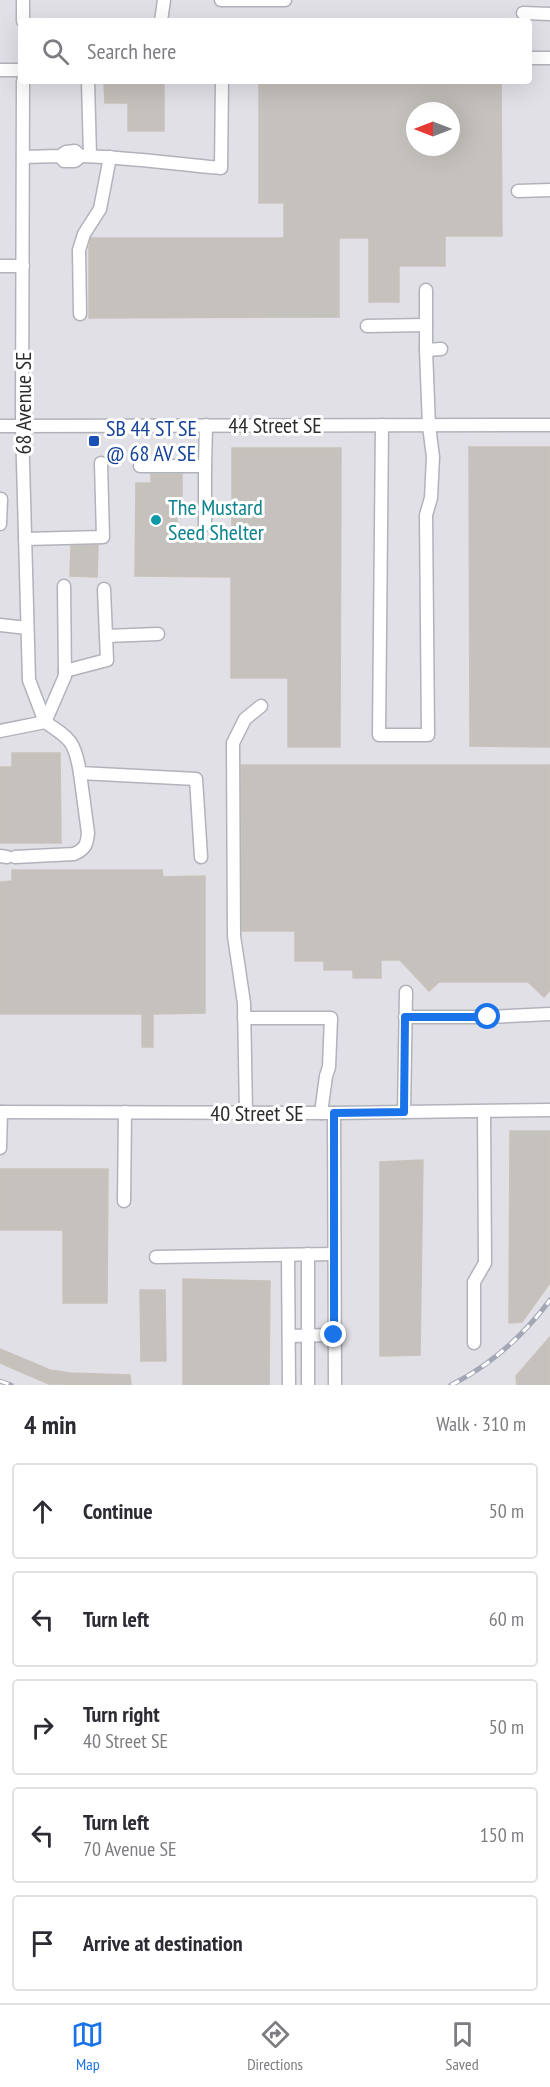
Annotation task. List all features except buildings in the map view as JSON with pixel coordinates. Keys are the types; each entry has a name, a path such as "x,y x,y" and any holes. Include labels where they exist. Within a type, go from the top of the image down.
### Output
{"street":[{"path":"23,0 23,18"},
{"path":"162,18 165,0"},
{"path":"221,0 285,0"},
{"path":"523,13 550,14"},
{"path":"532,58 550,58"},
{"path":"0,70 18,70"},
{"name":"68 Avenue SE","path":"23,84 22,426 27,628 29,680 45,722"},
{"path":"86,156 88,84"},
{"path":"23,158 60,156 63,161 75,161 86,156 110,157 221,168 222,84"},
{"path":"80,314 79,250 84,234 100,209 110,157"},
{"path":"518,191 550,190"},
{"path":"0,266 23,266"},
{"path":"382,425 379,735 428,735 426,515 431,498 434,457 429,426 426,290"},
{"path":"367,326 426,325"},
{"path":"426,350 441,349"},
{"path":"205,525 206,425"},
{"name":"44 Street SE","path":"0,426 550,425"},
{"path":"25,539 104,537 101,463"},
{"path":"140,466 205,466"},
{"path":"0,524 1,499"},
{"path":"45,722 65,676 64,586"},
{"path":"65,671 107,660 104,589"},
{"path":"0,625 27,628"},
{"path":"106,636 158,634"},
{"path":"246,1113 244,1018 234,936 233,744 245,719 261,706"},
{"path":"0,731 45,722 66,736 73,744 80,773 88,833 87,843 83,850 74,854 7,857"},
{"path":"80,773 196,779 201,857"},
{"path":"404,1112 406,992"},
{"path":"405,1017 550,1014"},
{"path":"244,1018 331,1018 329,1066 321,1113"},
{"name":"40 Street SE","path":"0,1112 334,1113 550,1110"},
{"path":"474,1344 474,1282 485,1263 484,1111"},
{"path":"0,1112 0,1148"},
{"path":"124,1201 125,1112"},
{"path":"334,1113 334,1385"},
{"path":"308,1254 308,1385"},
{"path":"156,1257 334,1254"},
{"path":"288,1255 289,1385"},
{"path":"289,1336 334,1335"}],"shaded area":[{"path":"0,0 550,0 550,1385 0,1385"}],"railway":[{"path":"451,1385 480,1368 505,1349 529,1326 550,1300"},
{"path":"0,1381 11,1385"}],"place":[{"name":"SB 44 ST SE @ 68 AV SE","path":"94,441"},
{"name":"The Mustard Seed Shelter","path":"156,520"}],"route":[{"path":"334,1335 334,1113 404,1112 405,1017 488,1017"}]}
